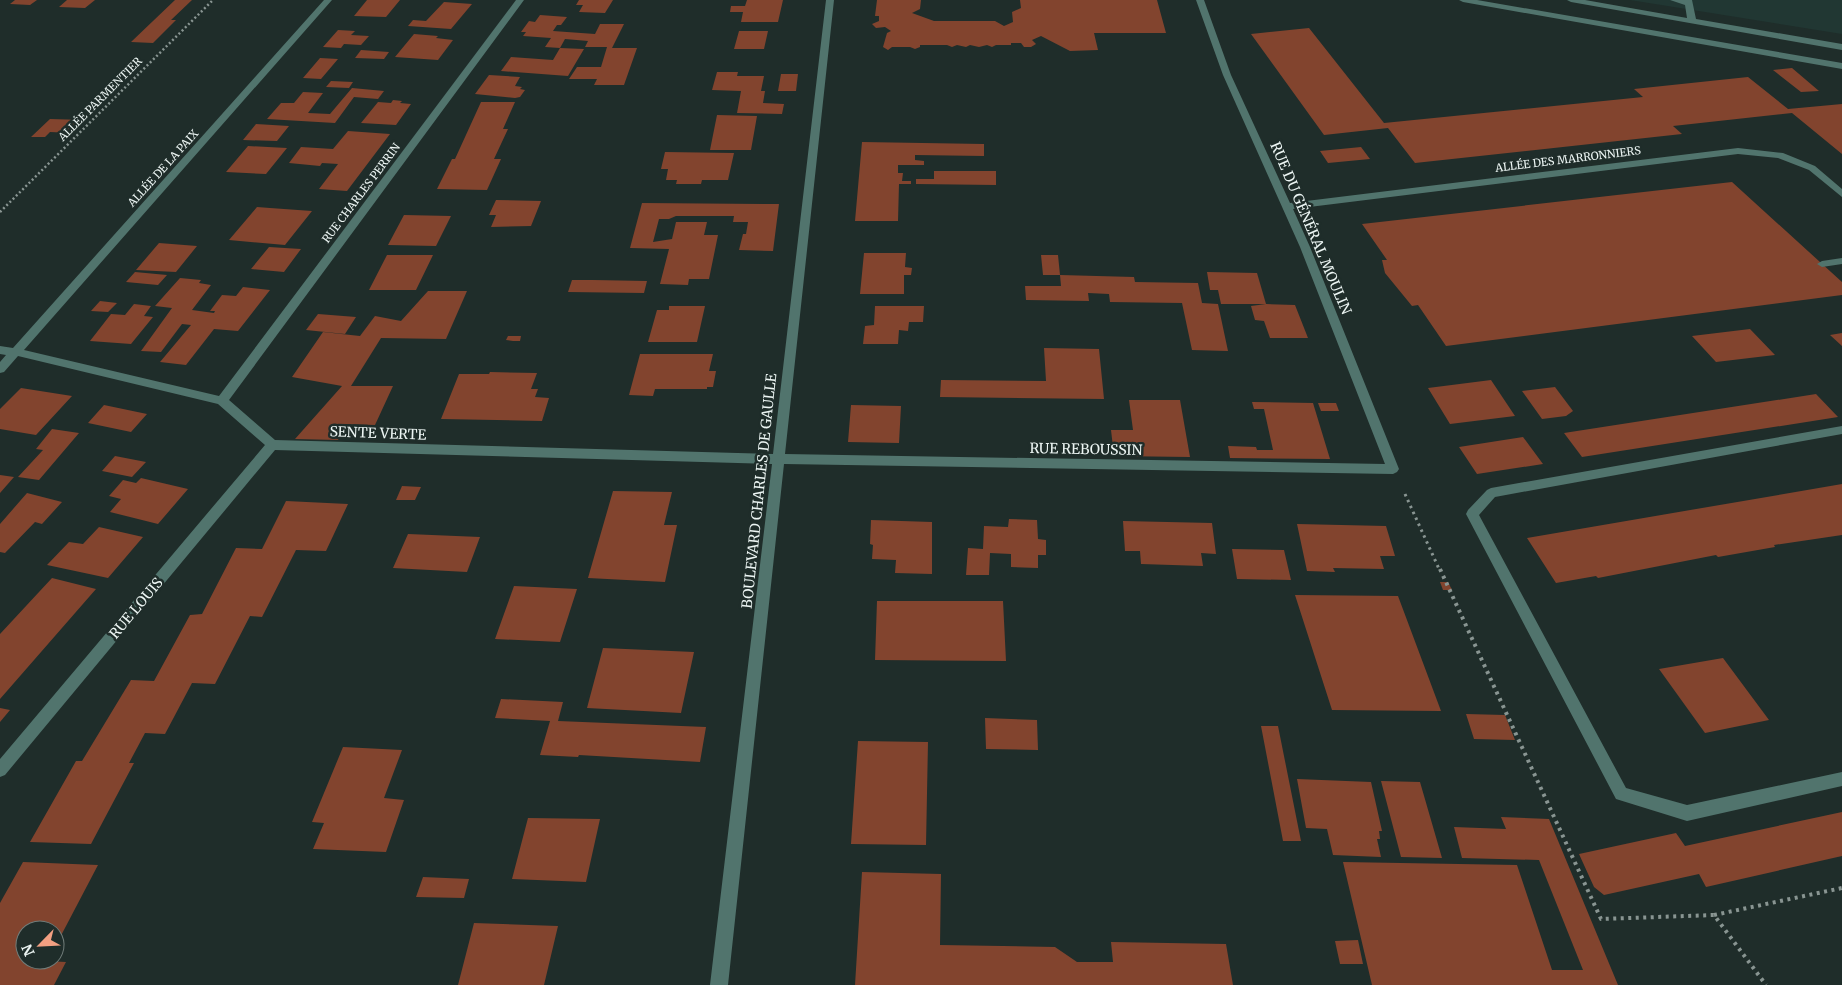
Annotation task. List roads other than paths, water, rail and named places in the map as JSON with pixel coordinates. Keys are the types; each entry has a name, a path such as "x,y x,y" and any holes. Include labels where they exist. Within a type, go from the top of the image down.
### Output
{"street":[{"name":"ALLÉE DE LA PAIX","path":"0,369 328,0"},
{"name":"RUE CHARLES PERRIN","path":"222,402 520,0"},
{"name":"BOULEVARD CHARLES DE GAULLE","path":"719,985 830,0"},
{"name":"RUE DU GÉNÉRAL MOULIN","path":"1200,0 1227,75 1336,323 1393,469"},
{"path":"1462,0 1842,66"},
{"path":"1571,0 1842,48"},
{"path":"1674,0 1689,1 1692,21"},
{"name":"ALLÉE DES MARRONNIERS","path":"1286,207 1738,151 1780,155 1812,168 1842,194"},
{"path":"1822,264 1842,261"},
{"path":"0,350 17,352 222,402 272,446"},
{"path":"1842,430 1491,493 1472,514 1622,794 1687,813 1842,779"},
{"name":"SENTE VERTE","path":"272,446 778,460"},
{"name":"RUE LOUIS","path":"0,770 272,446"},
{"name":"RUE REBOUSSIN","path":"778,460 1393,469"}]}
